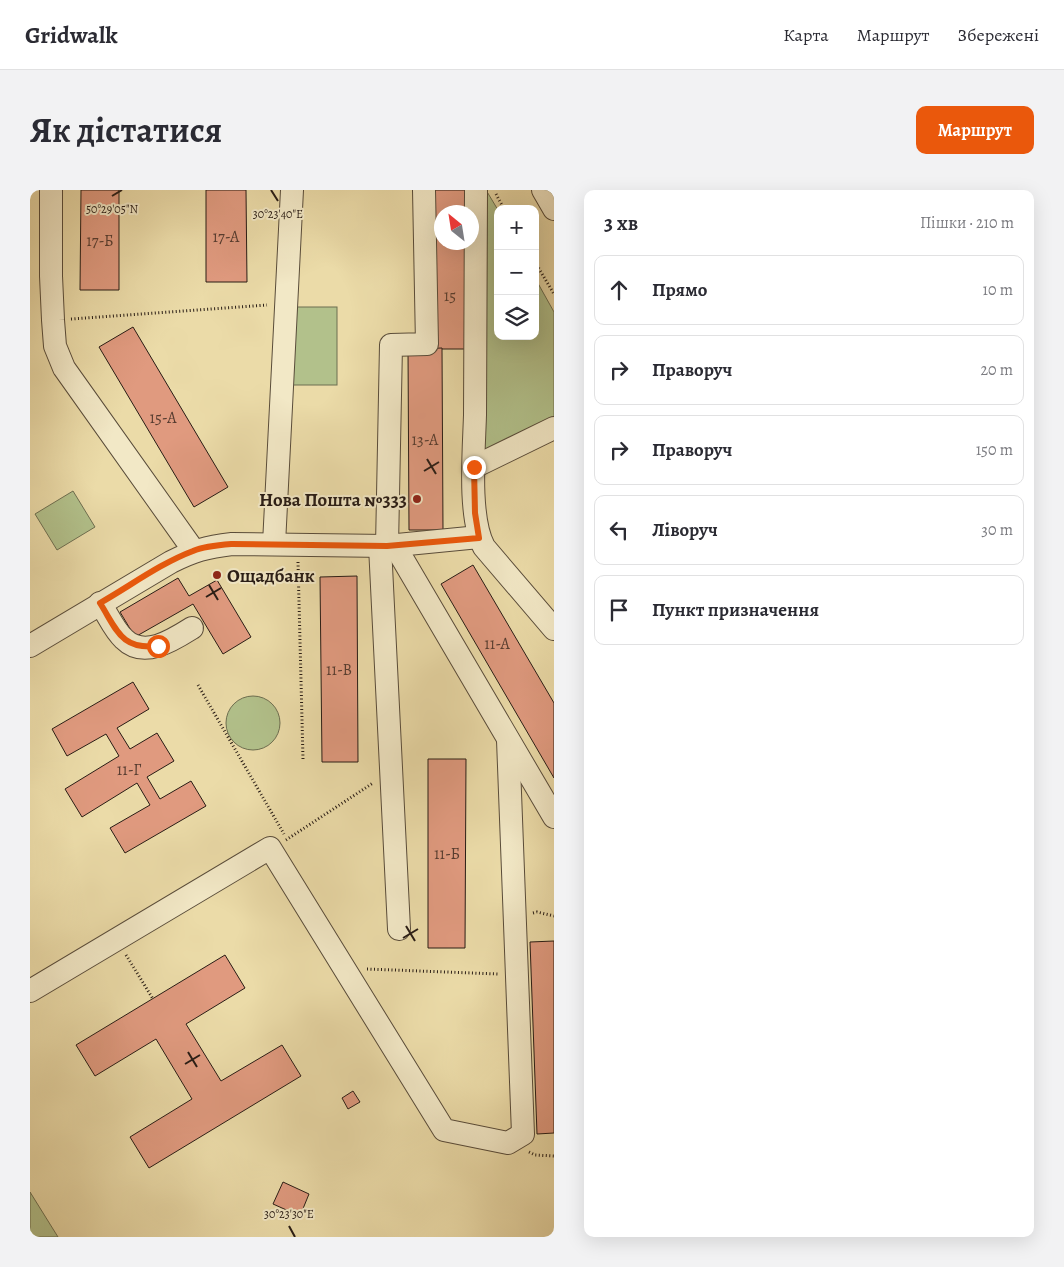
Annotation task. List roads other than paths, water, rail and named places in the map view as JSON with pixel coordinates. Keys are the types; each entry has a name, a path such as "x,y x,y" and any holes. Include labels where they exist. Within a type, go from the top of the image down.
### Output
{"street":[{"path":"50,190 51,276 55,346 64,368 194,551"},
{"path":"274,544 292,190"},
{"path":"399,929 391,787 387,546 391,345 427,344 424,190"},
{"path":"476,190 474,467 475,513 479,538 484,547 554,628"},
{"path":"543,190 554,209"},
{"path":"474,467 554,428"},
{"path":"30,646 100,603 194,551 212,546 274,544 387,546 479,538"},
{"path":"387,546 554,817"},
{"path":"100,603 124,640 134,646 144,648 158,646 192,628"},
{"path":"30,990 279,844 344,968 444,1130 508,1142 523,1134 508,740"}],"place":[{"name":"Нова Пошта №333","path":"417,499"},
{"name":"Ощадбанк","path":"217,575"}]}
